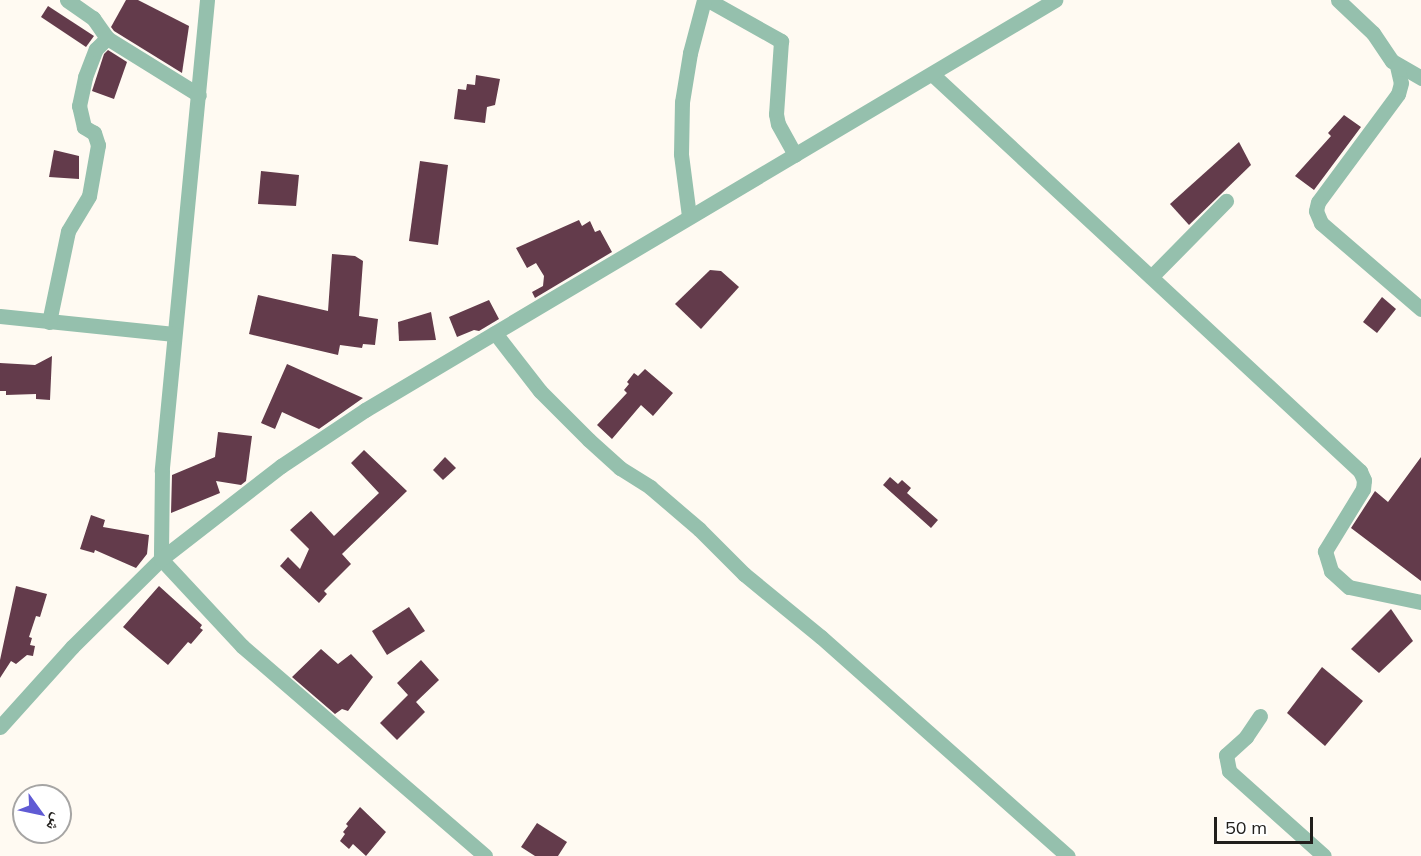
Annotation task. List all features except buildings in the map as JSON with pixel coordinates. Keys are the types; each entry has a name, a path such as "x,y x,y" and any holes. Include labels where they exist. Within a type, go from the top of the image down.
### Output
{"street":[{"path":"67,0 93,18 107,38 199,95"},
{"path":"207,0 162,471 161,559 242,646 485,856"},
{"path":"689,216 681,154 682,102 690,53 706,0 781,40 776,114 778,124 795,155"},
{"path":"0,727 72,647 161,559 240,496 322,437 689,216 1056,0"},
{"path":"1338,0 1373,33 1397,66 1401,83 1398,94 1318,202 1316,211 1321,223 1421,309"},
{"path":"49,322 68,231 89,196 98,145 94,133 84,127 79,106 85,77 96,49 107,38"},
{"path":"1397,66 1421,78"},
{"path":"932,74 1221,345 1360,471 1364,480 1362,489 1325,551 1331,571 1349,586 1421,602"},
{"path":"1151,277 1226,201"},
{"path":"0,316 174,334"},
{"path":"495,333 540,391 589,440 620,468 650,487 699,529 744,574 821,637 1068,856"},
{"path":"1260,716 1246,737 1227,754 1229,771 1324,856"}]}
